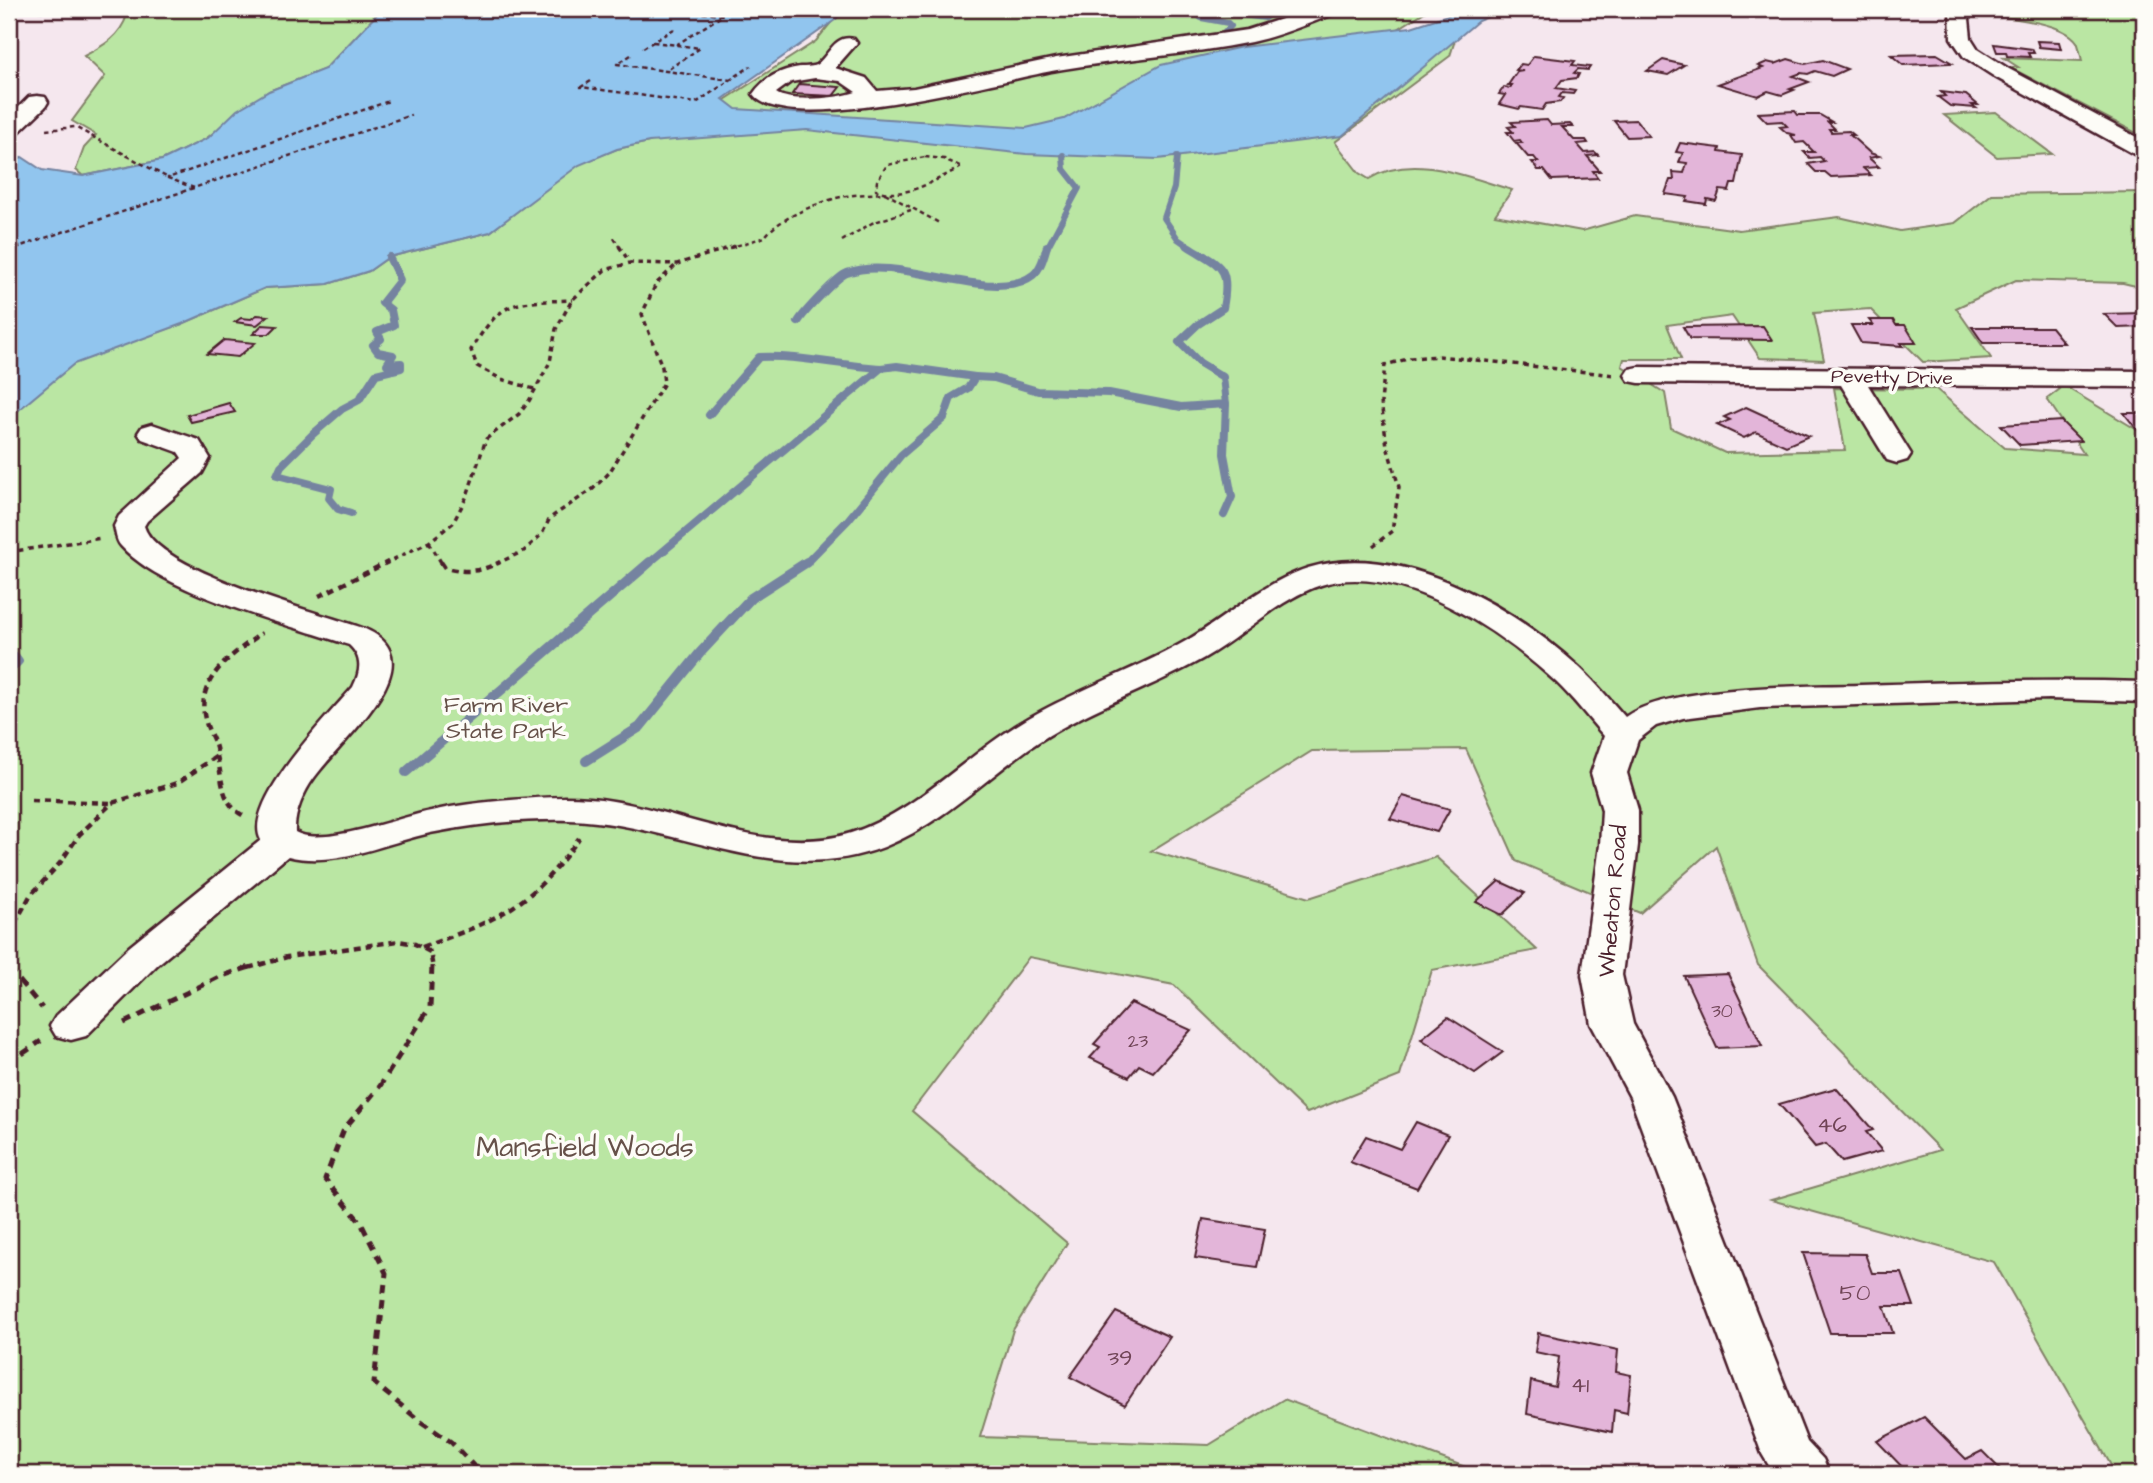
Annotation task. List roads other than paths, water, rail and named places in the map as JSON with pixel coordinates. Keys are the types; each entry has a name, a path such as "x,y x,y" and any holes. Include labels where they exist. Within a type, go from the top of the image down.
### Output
{"street":[{"path":"863,97 867,92 859,82 840,74 820,72 788,77 769,86 764,94 775,102 792,104 838,103 863,97 914,94 1056,64 1250,36 1330,9"},
{"path":"1959,9 1961,38 1971,53 2044,97 2144,150"},
{"path":"820,72 847,43"},
{"path":"9,129 37,102"},
{"name":"Pevetty Drive","path":"1639,375 2144,379"},
{"path":"1849,376 1897,454"},
{"path":"60,1023 143,956 279,832 296,777 368,690 377,669 374,650 361,638 242,600 179,571 133,541 129,526 134,516 192,467 196,458 195,452 189,446 152,433"},
{"path":"279,832 292,846 322,848 470,816 538,809 596,810 648,819 740,843 776,848 821,849 861,841 914,817 1005,749 1062,712 1188,653 1305,580 1326,574 1358,572 1408,579 1482,611 1551,660 1622,735 1644,719 1678,708 1760,698 2049,689 2144,692"},
{"name":"Wheaton Road","path":"1622,735 1609,773 1620,810 1619,845 1602,975 1612,1024 1651,1097 1787,1454 1805,1474"}],"water":[{"path":"9,9 143,9 127,15 92,15"},
{"path":"382,9 845,9 835,20 723,99 736,109 1026,128 1064,119 1161,65 1242,47 1411,27 1466,9 1507,9 1478,21 1342,136 1158,159 1026,154 807,130 649,142 617,149 579,165 490,232 389,257 369,271 328,284 265,288 182,324 74,364 9,418 9,165 22,157 42,170 83,176 162,160 208,138 237,110 269,91 325,69"}],"waterway":[{"path":"1224,33 1231,26 1228,23 1201,18 1198,15 1212,11 1265,18 1268,13 1265,9"},
{"path":"1047,248 1079,188 1064,169 1063,155"},
{"path":"1177,157 1174,188 1164,218 1178,239 1189,246"},
{"path":"798,322 821,295 847,273 868,269 893,269 971,283 1016,283 1036,272 1047,246"},
{"path":"1189,246 1209,258 1221,269 1226,283 1225,294 1223,308 1197,325 1179,342 1200,363 1223,377 1226,404"},
{"path":"351,513 338,509 329,498 331,489 277,475 281,466 313,434 342,409 359,400 376,374 401,368 401,363 387,364 393,355 378,352 373,345 381,339 377,332 394,325 391,310 382,303 400,280 389,257"},
{"path":"709,415 759,357 881,368"},
{"path":"881,368 897,366 975,377"},
{"path":"648,564 881,368"},
{"path":"807,562 848,520 901,455 944,418 951,398 968,388 975,377"},
{"path":"975,377 994,378 1038,391 1109,393 1181,407 1226,404"},
{"path":"1224,515 1232,497 1224,454 1226,404"},
{"path":"406,772 650,562"},
{"path":"586,761 640,727 700,653 751,598 807,562"},
{"path":"9,657 15,657 18,661 9,670"}],"park label":[{"name":"Farm River State Park","path":"506,717"},
{"name":"Mansfield Woods","path":"585,1146"}]}
